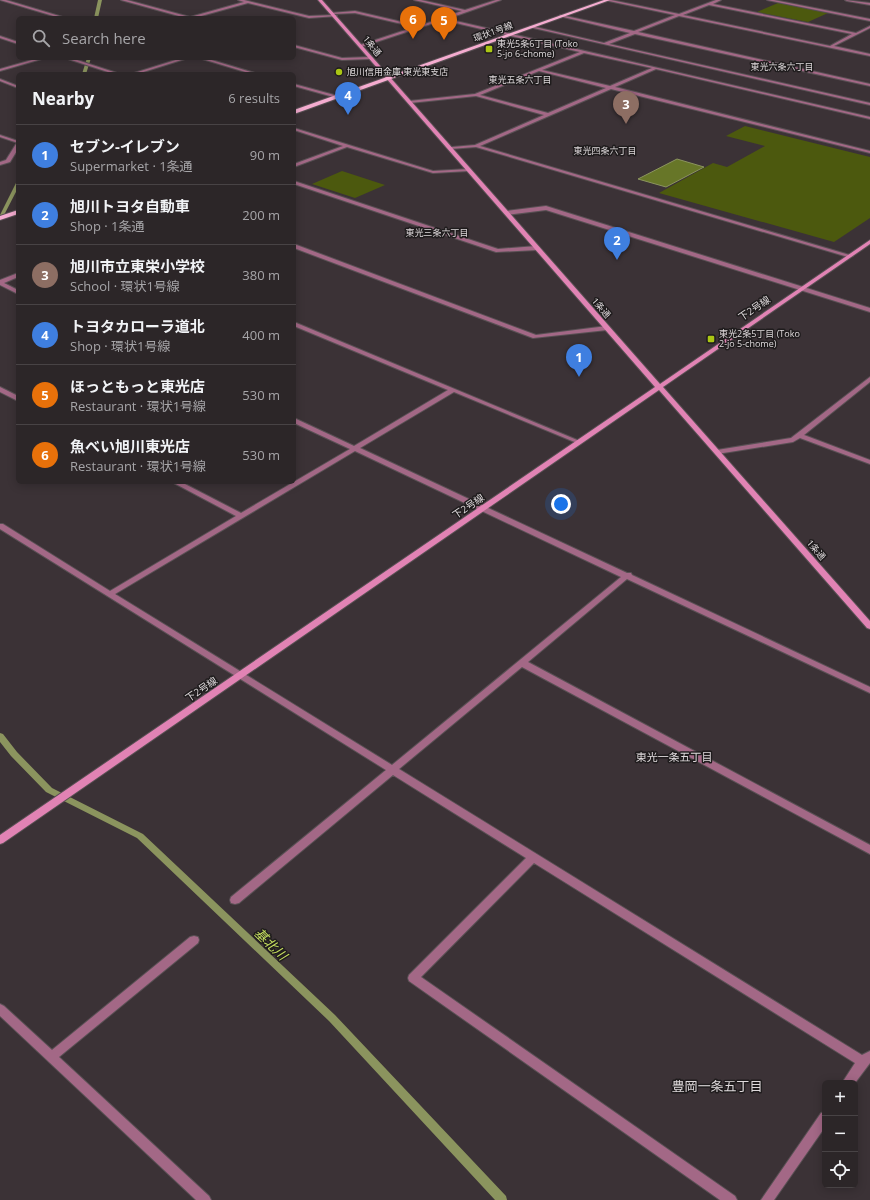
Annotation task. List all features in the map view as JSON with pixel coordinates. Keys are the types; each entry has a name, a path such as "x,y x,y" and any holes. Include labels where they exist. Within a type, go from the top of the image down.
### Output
{"main road":[{"name":"1条通","path":"320,0 370,58 452,148 469,170 659,388 870,626"},
{"name":"環状1号線","path":"296,111 607,0"},
{"path":"0,218 16,213"},
{"name":"下2号線","path":"0,840 870,242"}],"street":[{"path":"2,0 57,16"},
{"path":"123,0 183,16"},
{"path":"240,0 309,17 356,12 418,27"},
{"path":"197,16 254,0"},
{"path":"417,0 466,11"},
{"path":"361,46 499,0"},
{"path":"607,0 870,55"},
{"path":"598,46 719,0"},
{"path":"768,0 870,20"},
{"path":"847,0 870,4"},
{"path":"709,4 856,34"},
{"path":"561,16 870,85"},
{"path":"444,19 870,118"},
{"path":"531,27 870,104"},
{"path":"830,47 869,28"},
{"path":"0,37 16,42"},
{"path":"296,47 342,59 370,58"},
{"path":"410,102 476,95 592,49"},
{"path":"0,70 36,60"},
{"path":"73,60 111,72"},
{"path":"140,72 179,60"},
{"path":"208,60 249,72"},
{"path":"452,148 476,146 656,68"},
{"path":"539,70 870,152"},
{"path":"0,80 16,86"},
{"path":"296,86 337,97"},
{"path":"476,95 549,115"},
{"path":"296,130 433,172 469,170"},
{"path":"0,136 16,141"},
{"path":"296,165 346,146"},
{"path":"476,146 850,256"},
{"path":"0,164 8,161 16,149"},
{"path":"296,183 498,252 537,248"},
{"path":"507,213 546,208 870,310"},
{"path":"296,247 535,337 607,328"},
{"path":"0,283 16,276"},
{"path":"0,283 16,291"},
{"path":"296,325 579,442"},
{"path":"717,452 793,440 870,379"},
{"path":"0,389 16,398"},
{"path":"296,483 453,390"},
{"path":"296,421 628,575 870,690"},
{"path":"799,435 870,462"},
{"path":"180,484 241,516"},
{"path":"110,594 294,484"},
{"path":"0,526 241,674 533,857 866,1059 850,1080"},
{"path":"234,900 628,575"},
{"path":"522,663 870,850"},
{"path":"533,857 413,978 731,1200"},
{"path":"51,1057 194,940"},
{"path":"0,1009 206,1200"},
{"path":"767,1200 822,1121"}],"shaded area":[{"path":"778,3 828,13 808,22 757,12"},
{"path":"745,126 870,157 870,218 834,242 659,193 713,163 727,167 765,146 726,136"},
{"path":"677,159 704,167 666,187 638,179"},
{"path":"342,171 385,185 355,198 312,184"}],"waterway":[{"name":"基北川","path":"96,16 100,0"},
{"name":"基北川","path":"85,72 88,60"},
{"name":"基北川","path":"0,219 16,188"},
{"name":"基北川","path":"0,736 14,754 49,790 140,836 332,1018 502,1200"}],"place":[{"name":"魚べい旭川東光店","path":"413,39"},
{"name":"ほっともっと東光店","path":"444,40"},
{"name":"東光5条6丁目 (Toko 5-jo 6-chome)","path":"489,49"},
{"name":"旭川信用金庫 東光東支店","path":"339,72"},
{"name":"トヨタカローラ道北","path":"348,115"},
{"name":"旭川市立東栄小学校","path":"626,124"},
{"name":"旭川トヨタ自動車","path":"617,260"},
{"name":"東光2条5丁目 (Toko 2-jo 5-chome)","path":"711,339"},
{"name":"セブン-イレブン","path":"579,377"}],"district":[{"name":"東光六条六丁目","path":"782,67"},
{"name":"東光五条六丁目","path":"520,80"},
{"name":"東光四条六丁目","path":"605,151"},
{"name":"東光三条六丁目","path":"437,233"},
{"name":"東光一条五丁目","path":"674,757"},
{"name":"豊岡一条五丁目","path":"717,1086"}]}
